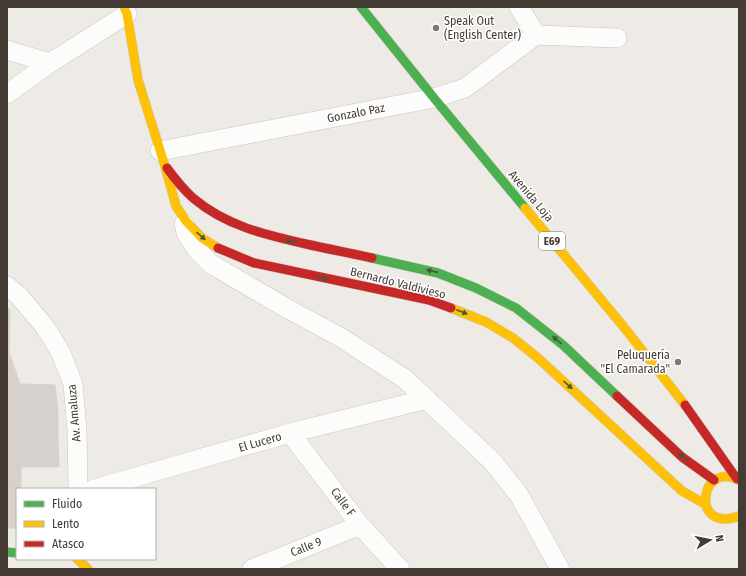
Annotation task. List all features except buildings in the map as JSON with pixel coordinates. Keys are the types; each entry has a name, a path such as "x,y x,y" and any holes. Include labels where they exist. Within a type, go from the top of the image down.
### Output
{"street":[{"name":"Avenida Loja","path":"361,7 434,98 623,326 673,389 738,480"},
{"path":"518,7 536,35 617,38"},
{"path":"7,94 126,10"},
{"name":"Bernardo Valdivieso","path":"126,10 138,80 173,198 186,222 202,238 218,248 254,263 428,300 486,322 513,338 538,358 682,491 705,504 711,514 730,523 739,516"},
{"name":"Gonzalo Paz","path":"162,158 434,98 464,88 536,35"},
{"path":"7,50 50,63"},
{"name":"Bernardo Valdivieso","path":"162,158 186,191 213,212 237,224 262,234 438,273 476,288 516,308 539,325 563,346 682,457 714,480"},
{"path":"182,215 186,233 197,250 211,264 288,310 340,337 405,379 427,399 493,462 519,495 560,569"},
{"name":"Av. Amaluza","path":"7,286 19,296 45,327 61,353 73,384 77,430 78,488"},
{"name":"El Lucero","path":"98,488 290,433 427,399"},
{"name":"Calle F","path":"290,433 360,525 400,569"},
{"name":"E69","path":"714,480 722,477 730,477 738,480"},
{"path":"705,504 706,490 714,480"},
{"name":"Calle 9","path":"252,569 360,525"},
{"path":"78,560 88,569"}],"traffic: fast":[{"path":"361,7 525,208"},
{"path":"372,258 438,273 476,288 516,308 563,345 617,396"},
{"path":"7,552 16,553"}],"traffic: slow":[{"path":"124,7 127,14 138,80 176,206 186,221 202,238 218,248"},
{"path":"525,208 623,326 685,405"},
{"path":"451,308 486,322 513,338 538,358 682,491 705,504"},
{"path":"739,480 726,477 715,480 709,487 706,497 707,507 713,515 723,519 739,516"},
{"path":"78,560 88,569"}],"traffic: jam":[{"path":"167,168 179,184 193,198 219,216 261,233 372,258"},
{"path":"218,248 254,263 429,300 451,308"},
{"path":"617,396 682,457 714,480"},
{"path":"685,405 737,479"}],"place":[{"name":"Speak Out (English Center)","path":"436,28"},
{"name":"Peluquería \"El Camarada\"","path":"678,362"}]}
